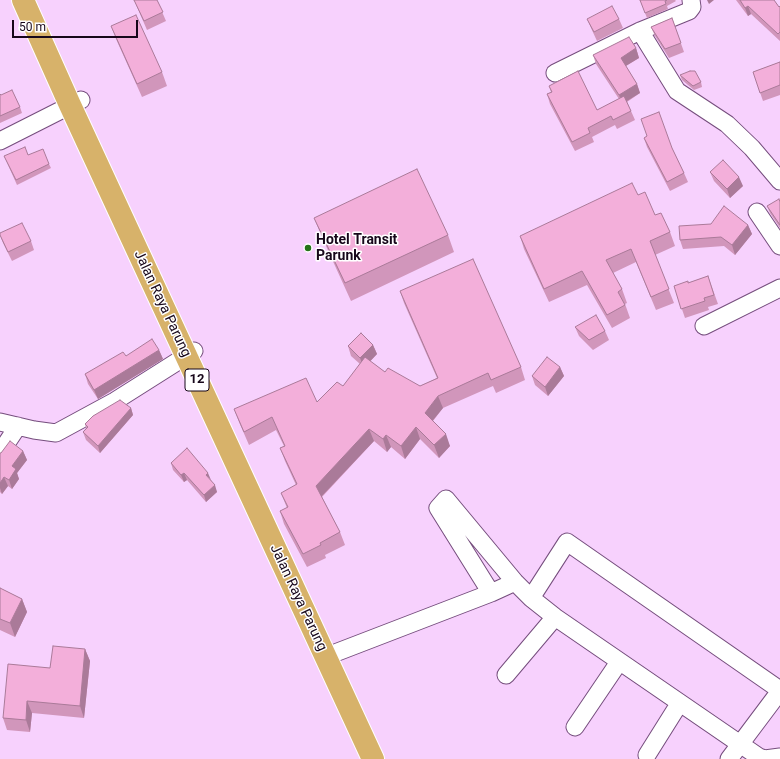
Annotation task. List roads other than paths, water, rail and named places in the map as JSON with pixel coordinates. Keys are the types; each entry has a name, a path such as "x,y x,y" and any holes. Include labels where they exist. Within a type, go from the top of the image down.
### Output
{"highway":[{"name":"Jalan Raya Parung","path":"23,0 75,102 373,759"},
{"name":"Jalan Raya Parung","path":"36,0 75,102"},
{"name":"Jalan Raya Parung","path":"190,353 335,653 383,759"}],"street":[{"path":"555,73 640,31 689,11 692,7 691,0"},
{"path":"640,31 677,91 727,124 752,148 780,181"},
{"path":"0,141 75,102"},
{"path":"757,212 780,246"},
{"path":"704,326 780,288"},
{"path":"0,422 34,430 56,433 115,401 190,353"},
{"path":"0,453 18,426"},
{"path":"491,593 438,508 446,500 515,582 531,598 555,617 679,704 759,757 765,759 780,757"},
{"path":"531,598 567,542 780,690 729,759"},
{"path":"335,653 491,593 515,582"},
{"path":"506,675 555,617"},
{"path":"575,727 619,662"},
{"path":"646,755 679,704"}],"place":[{"name":"Hotel Transit Parunk","path":"308,248"}]}
